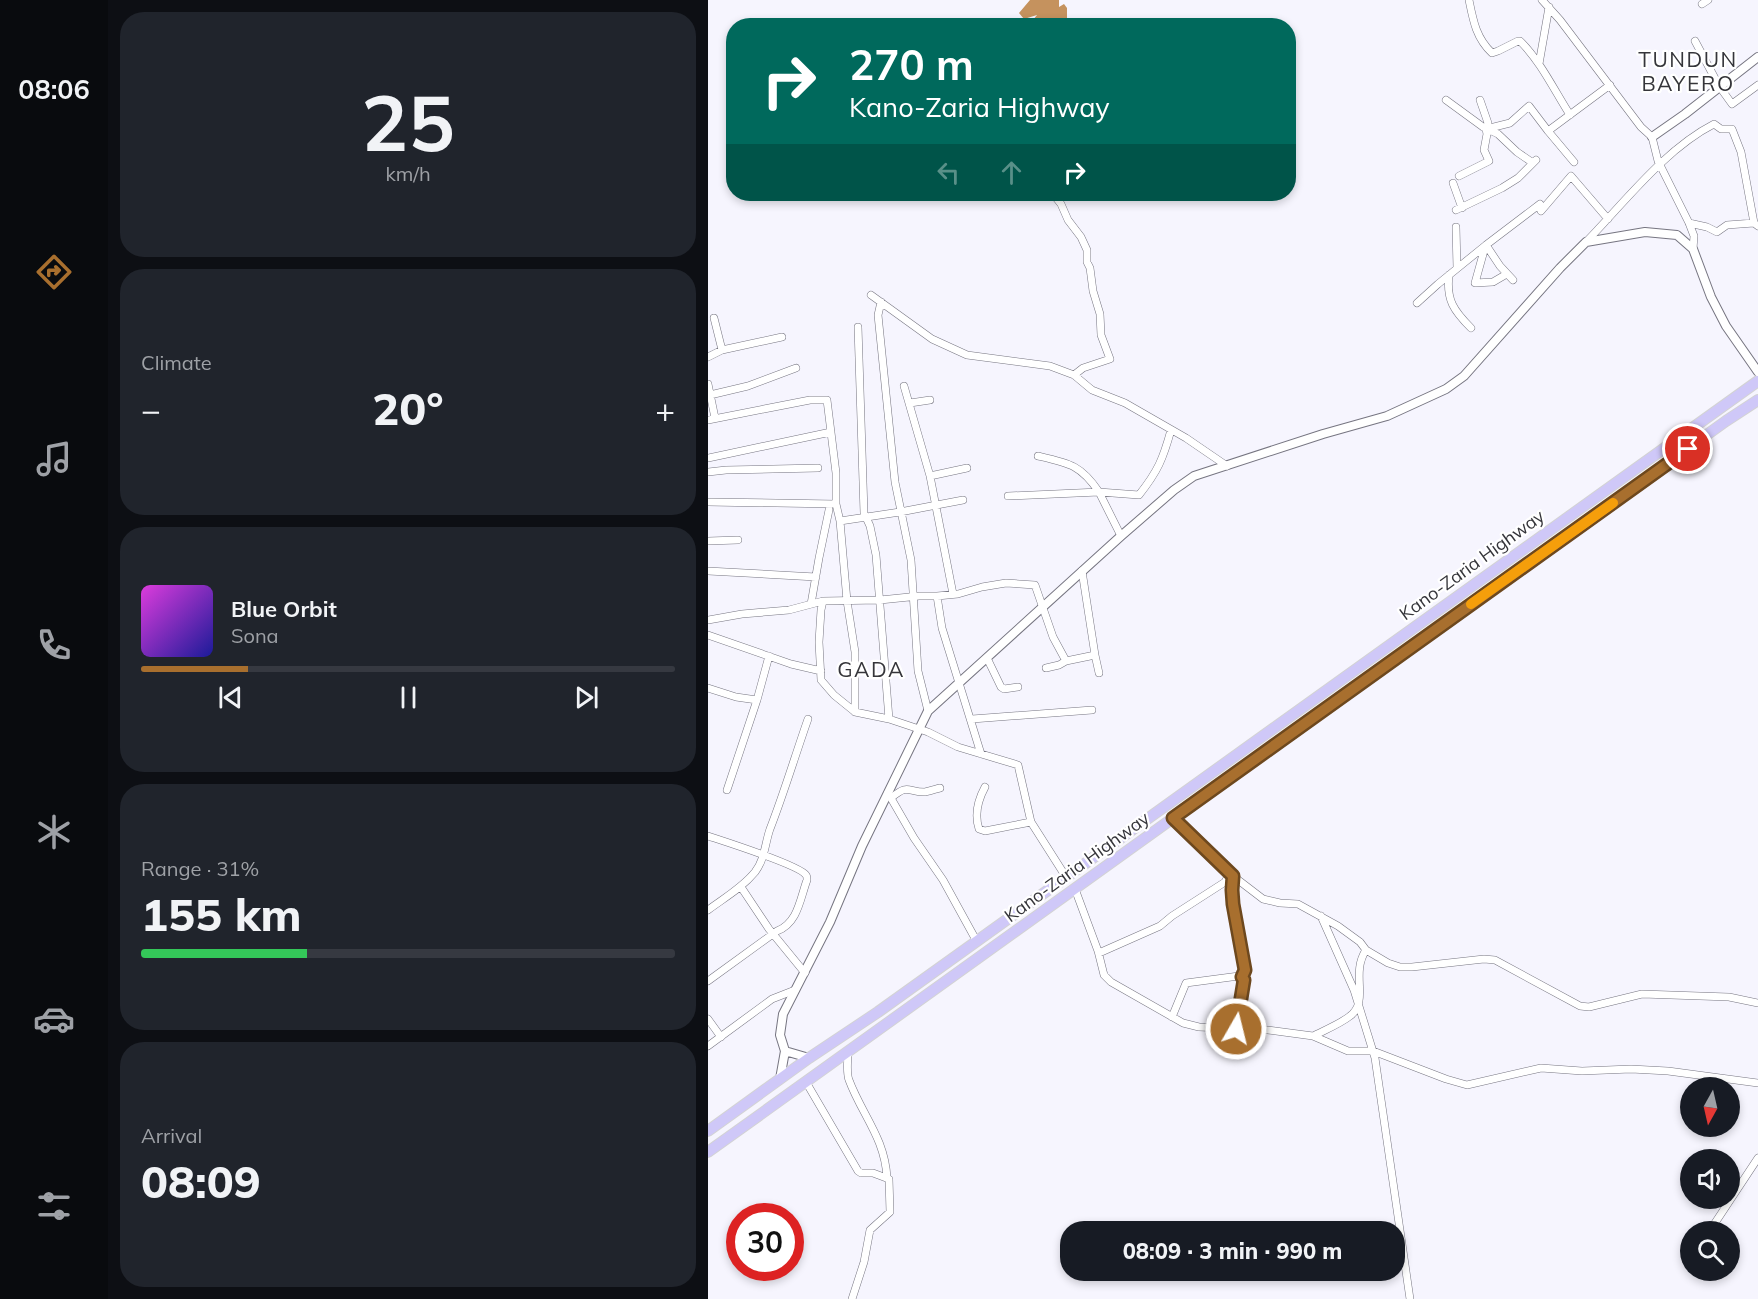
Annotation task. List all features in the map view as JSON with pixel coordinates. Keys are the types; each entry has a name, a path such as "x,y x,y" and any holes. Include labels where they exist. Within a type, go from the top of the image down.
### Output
{"highway":[{"name":"Kano-Zaria Highway","path":"708,1131 809,1058 878,1012 1758,381"},
{"name":"Kano-Zaria Highway","path":"708,1152 1758,400"},
{"path":"878,1012 886,1024"}],"street":[{"path":"1469,0 1476,32 1488,50 1492,53 1520,41 1539,64 1570,115"},
{"path":"1542,0 1641,127 1652,136 1660,164 1694,236 1693,249 1711,297 1726,326 1758,372"},
{"path":"1539,64 1549,7"},
{"path":"1695,41 1719,86 1732,104 1758,86"},
{"path":"1652,136 1685,114 1758,57"},
{"path":"1548,131 1610,85"},
{"path":"1446,100 1486,129 1498,134 1510,146 1535,162 1518,178 1459,209 1453,183"},
{"path":"1459,176 1489,161 1484,150 1488,123 1480,100"},
{"path":"1486,129 1510,123 1528,106 1574,162"},
{"path":"780,1079 785,1051 780,1035 783,1014 805,973 928,711 1173,490 1194,477 1323,434 1387,416 1446,388 1464,376 1560,268 1660,164 1694,134 1714,124 1721,129 1732,129 1741,152 1756,224 1726,225 1717,232 1689,223"},
{"path":"1417,303 1486,245 1540,207 1571,176 1608,219"},
{"path":"1059,201 1087,250 1086,262 1090,268 1093,291 1100,314 1101,335 1110,359 1083,368 1074,375"},
{"path":"1456,227 1457,268"},
{"path":"1586,242 1645,232 1677,235 1693,249"},
{"path":"1486,245 1475,283 1493,282 1505,275"},
{"path":"1486,245 1513,280"},
{"path":"1449,275 1451,302 1456,313 1471,328"},
{"path":"871,295 932,339 967,355 1050,366 1074,375 1092,390 1125,403 1227,466"},
{"path":"881,302 878,315 895,482 911,560 918,671 928,711"},
{"path":"714,318 722,350"},
{"path":"858,327 864,513 876,555 889,719"},
{"path":"708,357 722,350 782,337"},
{"path":"710,395 748,386 796,368"},
{"path":"708,384 711,419 810,400 827,400 836,473 836,504 840,521 847,601 855,652 855,712"},
{"path":"904,386 930,476 953,594"},
{"path":"909,403 930,400"},
{"path":"1008,496 1100,492 1139,495 1156,474 1171,430"},
{"path":"708,458 831,432"},
{"path":"1038,456 1066,463 1080,469 1089,477 1100,492 1121,536"},
{"path":"708,472 818,468"},
{"path":"930,476 967,468"},
{"path":"840,521 963,500"},
{"path":"708,502 836,504"},
{"path":"811,604 829,510"},
{"path":"708,541 738,540"},
{"path":"708,571 816,577"},
{"path":"1082,571 1099,673"},
{"path":"708,620 789,610 823,601 937,596 1006,583 1035,585 1053,637 1066,661"},
{"path":"937,596 942,628 981,754"},
{"path":"823,601 819,642 821,680 834,695 855,712 889,719 928,732 958,747 1018,765 1031,822 1066,877"},
{"path":"708,635 821,672"},
{"path":"1047,668 1095,655"},
{"path":"727,790 769,656"},
{"path":"987,658 1001,687 1004,689 1018,687"},
{"path":"708,688 736,697 757,700"},
{"path":"972,719 1092,710"},
{"path":"708,910 741,887 756,871 764,855 770,830 808,719"},
{"path":"985,787 977,809 979,829 985,831 1031,822"},
{"path":"890,795 908,788 925,792 940,788"},
{"path":"890,795 914,838 943,880 976,940"},
{"path":"1173,818 1232,875 1263,899 1298,904 1338,926 1360,942 1366,950 1400,967 1484,959 1495,960 1580,1006 1589,1007 1642,994 1729,997 1758,1004"},
{"path":"708,836 800,870 806,875 807,880 796,913 784,928 773,933 708,981"},
{"path":"1099,953 1160,926 1232,875"},
{"path":"1232,875 1233,904 1245,970 1242,977 1244,980 1236,1029"},
{"path":"741,887 805,973"},
{"path":"1075,889 1099,953 1104,975 1110,982 1183,1023 1199,1027 1268,1030 1313,1036 1348,1051 1372,1051 1467,1085 1541,1068 1582,1071 1631,1069 1668,1071 1758,1083"},
{"path":"1321,916 1354,990 1372,1051 1386,1125 1410,1299"},
{"path":"1313,1036 1352,1015 1359,1005 1359,965 1366,950"},
{"path":"1172,1017 1186,983 1242,977"},
{"path":"708,1046 772,999 795,990"},
{"path":"708,1019 721,1036"},
{"path":"785,1051 809,1058"},
{"path":"848,1052 848,1078 879,1140 885,1162 889,1179 890,1212 870,1230 864,1262 852,1299"},
{"path":"806,1082 858,1171 887,1178"},
{"path":"1716,1221 1758,1158"}],"shaded area":[{"path":"1030,0 1059,0 1059,7 1064,4 1067,8 1067,18 1035,18 1037,15 1023,18 1019,13"}],"slow traffic":[{"path":"1471,604 1613,503"}],"district":[{"name":"TUNDUN BAYERO","path":"1688,72"},
{"name":"GADA","path":"871,670"}],"route":[{"path":"1236,1029 1244,980 1242,977 1245,970 1233,904 1233,876 1173,818 1688,449"}]}
